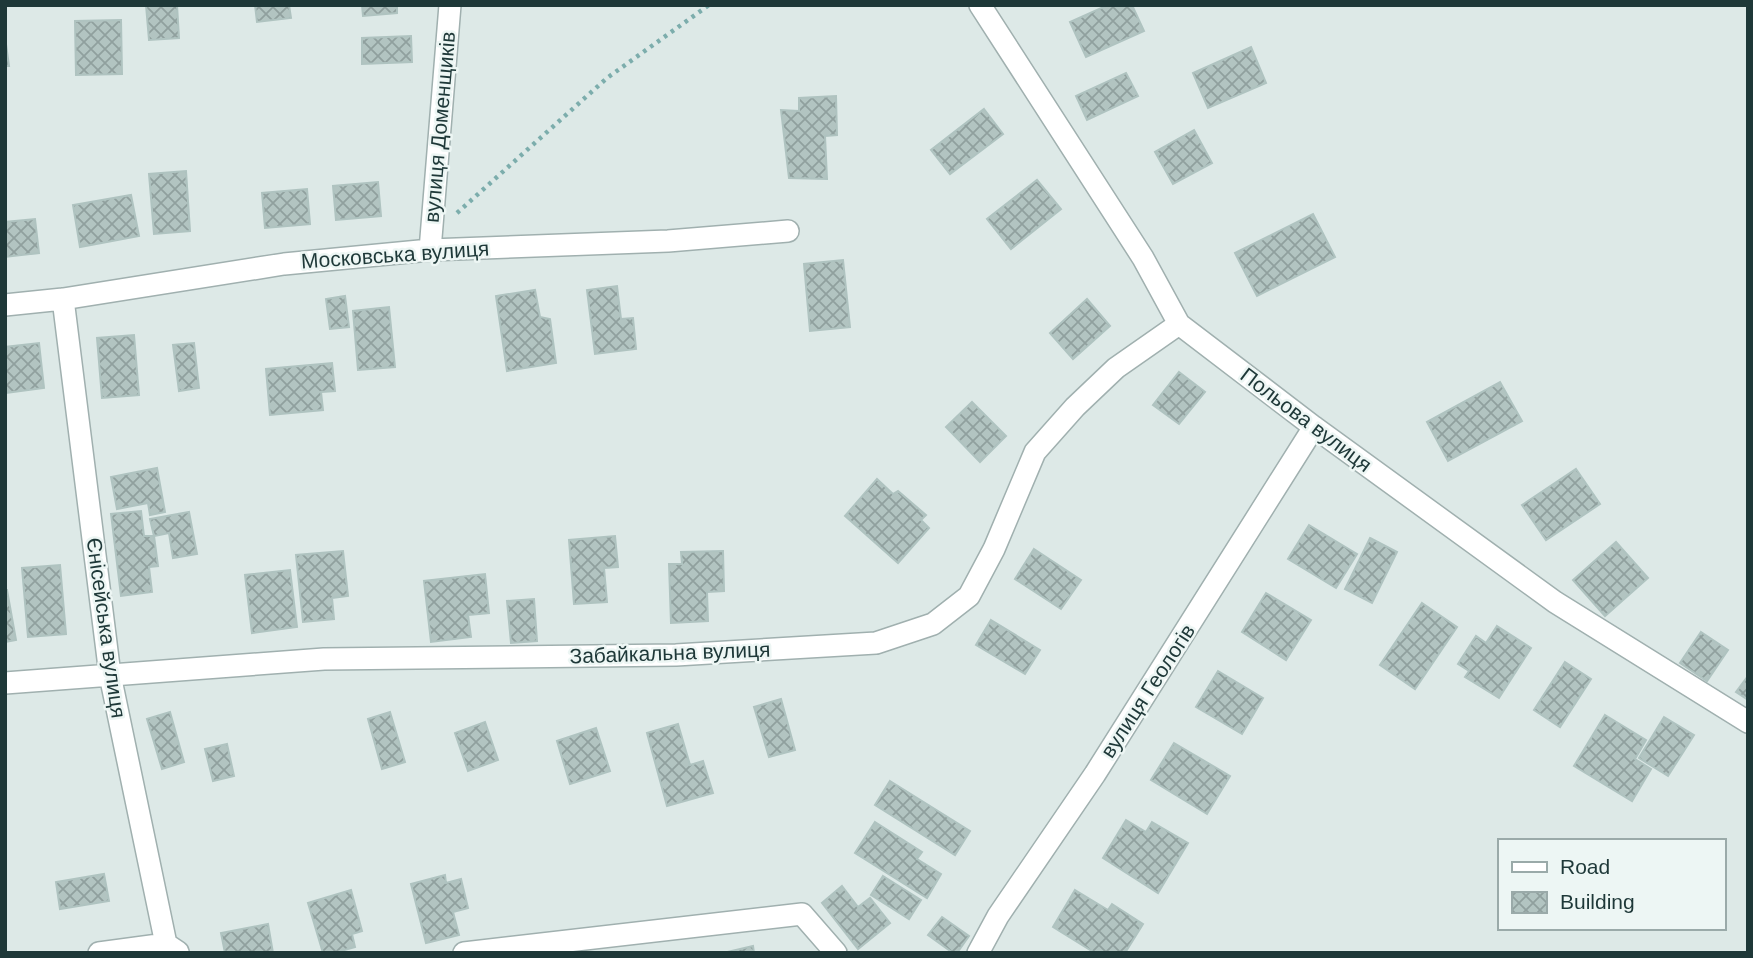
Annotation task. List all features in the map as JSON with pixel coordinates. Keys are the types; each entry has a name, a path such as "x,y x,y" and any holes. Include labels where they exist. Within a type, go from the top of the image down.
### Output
{"street":[{"name":"вулиця Доменщиків","path":"430,243 450,5"},
{"name":"Польова вулиця","path":"980,5 1143,258 1179,324 1314,427 1555,602 1748,722"},
{"name":"Московська вулиця","path":"5,305 63,299 430,243 668,241 788,231"},
{"name":"Єнісейська вулиця","path":"63,299 110,675 171,950"},
{"name":"Забайкальна вулиця","path":"5,682 324,659 676,655 876,643 933,624 969,596 994,549 1035,452 1075,407 1116,368 1179,324"},
{"name":"вулиця Геологів","path":"978,953 998,916 1095,774 1314,427"},
{"path":"464,953 802,915 836,953"},
{"path":"99,953 171,950"}],"path":[{"path":"430,243 607,78 709,5"}],"building":[{"path":"146,5 177,5 179,38 149,40"},
{"path":"255,5 289,5 291,18 257,22"},
{"path":"362,5 397,5 397,13 363,16"},
{"path":"1108,5 1132,5 1144,31 1086,57 1070,22"},
{"path":"121,20 122,74 76,75 75,21"},
{"path":"411,36 412,62 362,64 362,38"},
{"path":"5,37 9,66 5,66"},
{"path":"1251,47 1266,83 1208,108 1193,73"},
{"path":"1126,73 1138,96 1087,120 1076,96"},
{"path":"836,96 837,135 825,136 827,179 789,178 781,110 799,111 799,98"},
{"path":"984,109 1003,134 950,174 931,150"},
{"path":"1194,130 1212,163 1173,184 1155,152"},
{"path":"186,171 190,231 154,234 149,174"},
{"path":"1037,180 1061,209 1011,249 987,219"},
{"path":"378,182 381,216 336,220 333,186"},
{"path":"307,189 310,224 265,228 262,193"},
{"path":"131,195 139,236 80,247 73,205"},
{"path":"1313,214 1335,257 1257,296 1235,253"},
{"path":"35,219 39,253 5,257 5,222"},
{"path":"843,260 850,327 810,331 804,264"},
{"path":"617,286 621,319 633,318 636,349 595,354 587,290"},
{"path":"535,290 540,317 550,319 556,363 507,371 496,296"},
{"path":"345,296 349,327 330,329 326,299"},
{"path":"1087,299 1110,326 1073,359 1050,333"},
{"path":"389,307 395,367 358,370 353,311"},
{"path":"134,335 139,395 102,398 97,338"},
{"path":"39,343 44,388 5,393 5,347"},
{"path":"194,343 199,388 179,391 173,345"},
{"path":"332,363 335,391 321,392 323,410 270,415 266,369"},
{"path":"1179,372 1205,392 1179,424 1153,405"},
{"path":"1500,382 1522,421 1448,461 1427,422"},
{"path":"972,402 1006,436 980,462 946,427"},
{"path":"157,468 165,512 150,515 148,503 117,509 111,477"},
{"path":"1576,469 1600,504 1546,540 1522,505"},
{"path":"877,479 893,494 898,491 926,515 921,520 929,528 898,563 845,516"},
{"path":"141,511 144,536 154,536 158,566 149,567 152,592 121,596 111,514"},
{"path":"189,512 197,554 173,558 169,533 154,536 150,519"},
{"path":"1309,525 1357,554 1336,588 1288,559"},
{"path":"615,536 618,567 604,568 607,602 574,604 569,540"},
{"path":"1370,538 1397,552 1372,603 1345,589"},
{"path":"1616,542 1648,578 1605,616 1573,580"},
{"path":"1034,549 1081,580 1061,609 1015,579"},
{"path":"343,551 348,596 332,598 334,619 303,622 296,555"},
{"path":"723,551 724,591 707,592 708,621 671,623 669,564 682,564 681,552"},
{"path":"60,565 66,634 28,637 22,568"},
{"path":"290,570 297,627 252,633 245,575"},
{"path":"485,574 489,613 468,615 471,637 431,642 424,581"},
{"path":"5,590 16,640 5,642"},
{"path":"1266,593 1311,620 1286,660 1242,632"},
{"path":"534,599 537,641 511,643 507,601"},
{"path":"1422,603 1457,627 1415,689 1380,665"},
{"path":"991,620 1040,650 1025,674 976,645"},
{"path":"1497,626 1531,648 1499,698 1465,677 1469,671 1458,664 1476,636 1486,643"},
{"path":"1701,632 1728,650 1707,681 1680,663"},
{"path":"1565,662 1591,679 1560,727 1534,710"},
{"path":"1218,671 1263,698 1242,734 1196,707"},
{"path":"1748,676 1748,700 1736,692"},
{"path":"781,699 795,750 769,757 754,707"},
{"path":"170,712 184,762 162,769 147,719"},
{"path":"390,712 405,762 382,769 368,719"},
{"path":"1605,715 1646,740 1635,759 1651,769 1632,801 1574,766"},
{"path":"1664,717 1694,735 1668,776 1639,758"},
{"path":"485,722 498,760 468,771 455,733"},
{"path":"678,724 690,765 703,761 713,793 667,806 647,733"},
{"path":"596,728 610,771 570,784 557,741"},
{"path":"1174,743 1230,776 1207,814 1151,780"},
{"path":"227,744 234,776 213,781 205,749"},
{"path":"890,781 970,831 955,855 875,805"},
{"path":"1126,820 1146,832 1152,822 1188,843 1158,893 1103,858"},
{"path":"875,822 922,852 917,859 941,874 927,898 855,853"},
{"path":"104,874 109,901 60,909 56,882"},
{"path":"445,875 446,883 461,879 468,908 453,912 459,935 426,943 411,884"},
{"path":"883,876 921,900 909,919 871,895"},
{"path":"842,886 858,907 870,898 890,923 858,949 822,903"},
{"path":"351,890 362,931 352,934 355,947 323,953 308,903"},
{"path":"1075,890 1108,910 1112,904 1143,924 1125,953 1095,953 1053,927"},
{"path":"942,917 969,936 957,953 953,953 928,935"},
{"path":"268,924 273,953 225,953 221,933"},
{"path":"753,946 754,953 723,953"}]}
